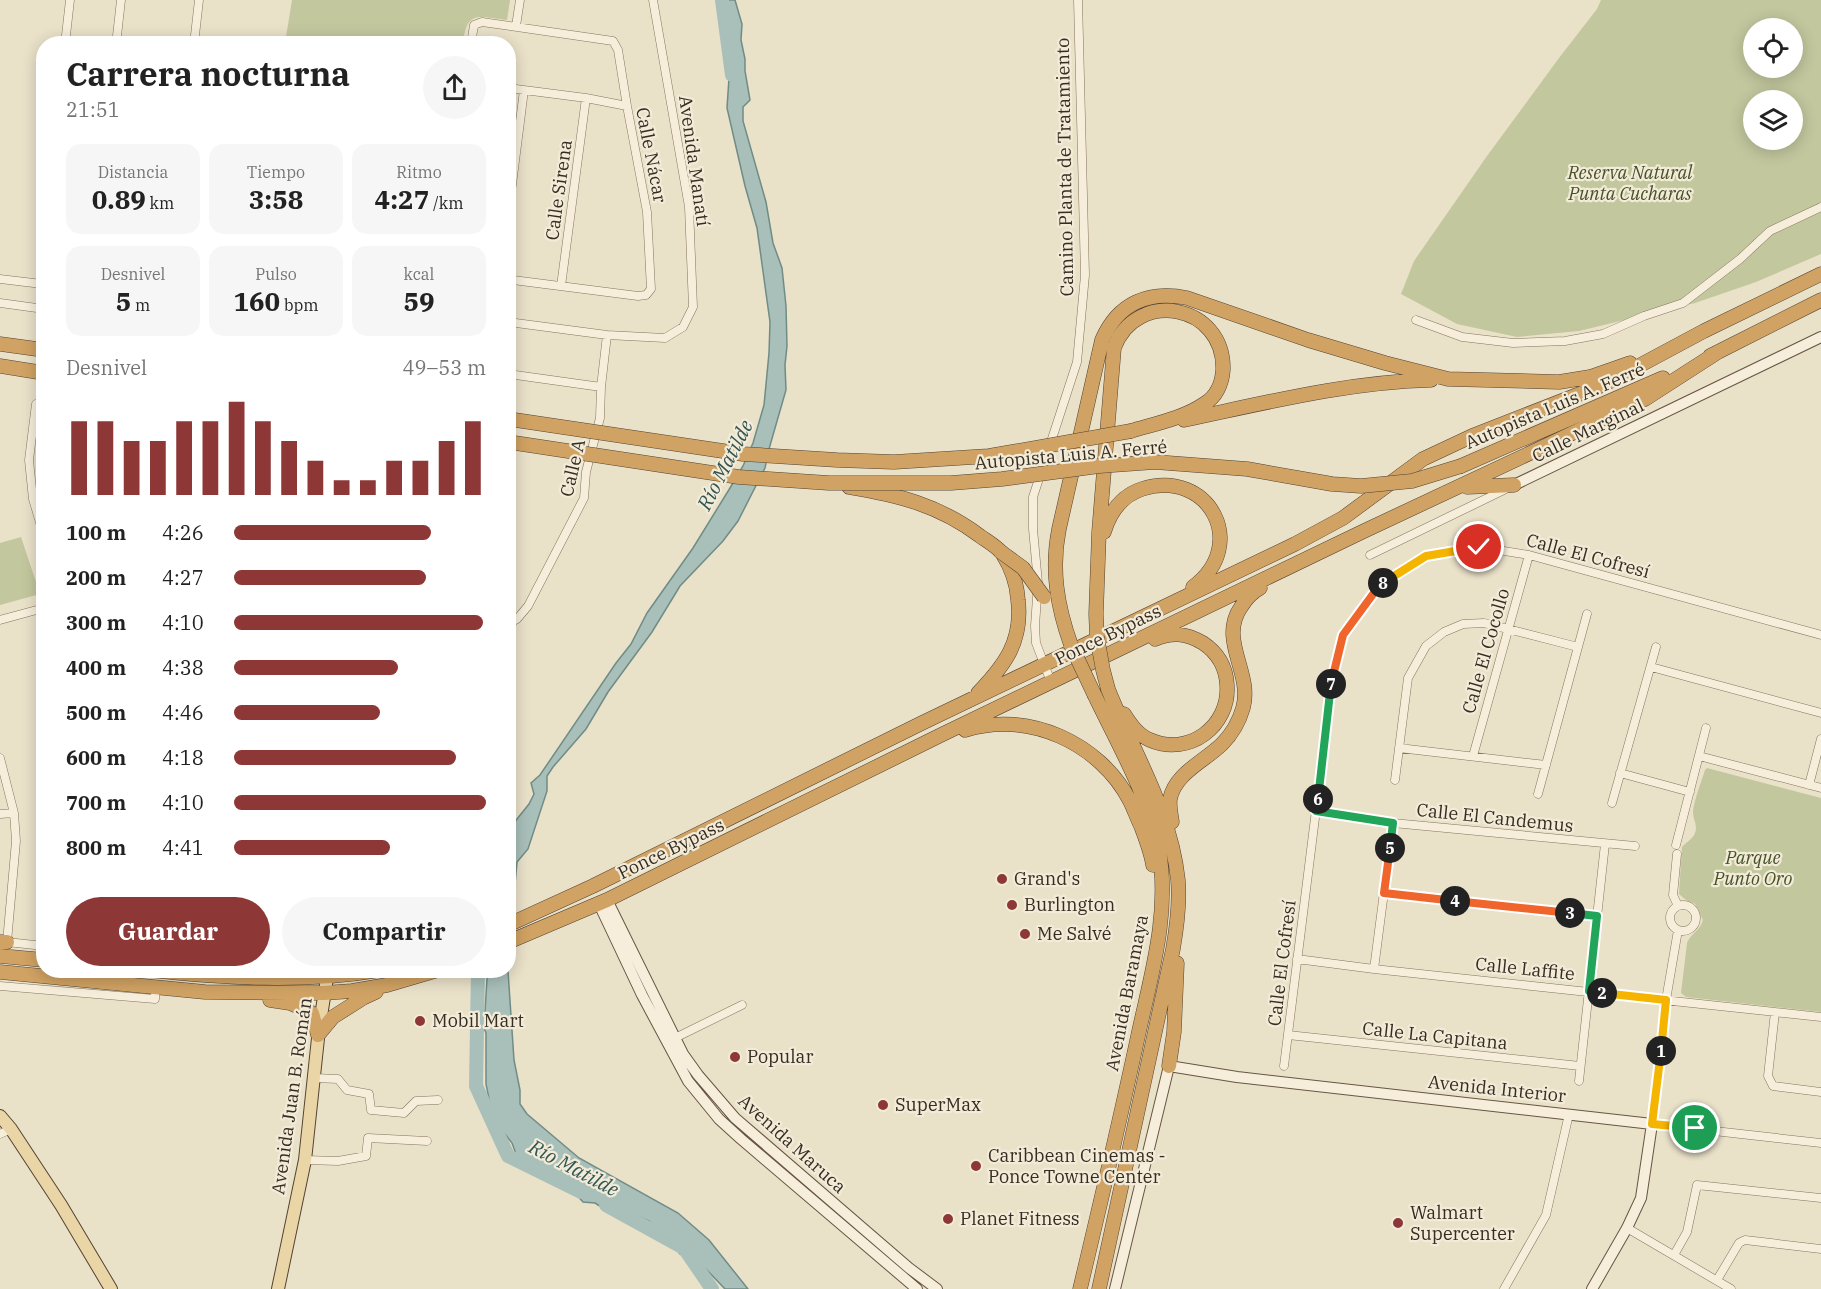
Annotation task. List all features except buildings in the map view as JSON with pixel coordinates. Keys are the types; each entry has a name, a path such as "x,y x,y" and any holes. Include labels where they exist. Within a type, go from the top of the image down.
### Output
{"highway":[{"path":"1071,645 1059,609 1055,583 1055,558 1059,529 1098,354 1106,331 1120,313 1140,300 1152,296 1173,295 1187,298 1308,340 1448,379 1559,382 1590,377 1663,352 1821,274"},
{"path":"1176,866 1170,809 1172,792 1177,783 1190,770 1221,746 1238,722 1245,695 1244,680 1233,643 1234,621 1244,603 1261,584 1284,576 1302,562 1645,399 1718,352 1821,300"},
{"path":"1099,552 1113,356 1117,340 1131,323 1151,312 1164,310 1193,316 1214,334 1220,347 1223,362 1220,386 1214,396 1187,414 1131,431"},
{"path":"0,344 36,349"},
{"name":"Ponce Bypass","path":"516,922 1295,544 1343,518 1434,453 1605,384 1663,352"},
{"name":"Autopista Luis A. Ferré","path":"516,443 739,477 829,483 951,483 1155,462 1247,469 1332,484 1361,486 1412,481 1461,466 1641,389 1718,352"},
{"path":"0,366 36,372"},
{"name":"Autopista Luis A. Ferré","path":"516,420 725,452 894,462 989,456 1131,431 1347,388 1390,382 1448,379"},
{"path":"829,483 890,494 914,501 970,528 1023,568 1037,586 1071,645"},
{"path":"1099,552 1111,514 1125,497 1157,485 1177,486 1198,496 1216,519 1220,542 1219,551 1207,574 1173,602"},
{"path":"1450,491 1471,486 1514,485"},
{"path":"972,700 998,672 1012,649 1018,623 1018,597 1011,569 1001,552"},
{"name":"Avenida Baramaya","path":"1099,552 1096,614 1098,646 1109,693 1165,818 1176,866 1179,894 1177,927 1099,1289"},
{"name":"Ponce Bypass","path":"516,940 603,902 1125,646 1261,584"},
{"path":"1109,693 1140,734 1148,740 1168,745 1190,742 1202,736 1218,722 1223,712 1227,700 1226,677 1219,657 1210,648 1196,639 1176,634 1164,635 1142,644 1125,646"},
{"name":"Avenida Baramaya","path":"1071,645 1142,794 1159,852 1163,889 1160,936 1117,1134 1080,1289"},
{"path":"943,734 997,724 1019,725 1044,730 1080,747 1107,769 1129,799 1149,847 1153,870 1163,889"},
{"path":"1169,1066 1174,1032 1177,927"},
{"path":"0,956 36,959"},
{"path":"0,972 36,975"},
{"path":"62,978 205,993 324,993 352,991 412,978"},
{"path":"318,1035 333,1017 363,998 399,982"},
{"path":"230,993 290,1003 312,1013 318,1035"}],"main road":[{"name":"Avenida Juan B. Román","path":"278,1289 305,1161 318,1035 327,978"},
{"path":"0,1116 6,1131 61,1206 111,1289"}],"street":[{"path":"66,36 70,0"},
{"path":"117,36 121,0"},
{"path":"195,36 199,0"},
{"path":"516,26 520,0"},
{"name":"Avenida Manatí","path":"516,323 607,335 665,338 683,327 693,307 689,207 653,0"},
{"name":"Camino Planta de Tratamiento","path":"1052,682 1036,643 1038,583 1033,529 1033,497 1077,362 1085,275 1078,0"},
{"name":"Calle Nácar","path":"472,36 474,25 482,22 613,41 618,50 647,212 651,289 646,295 638,296 516,280"},
{"path":"516,89 627,106"},
{"path":"516,153 524,90"},
{"name":"Calle Sirena","path":"561,286 586,98"},
{"path":"1416,320 1462,337 1513,343 1564,341 1603,334 1644,316 1683,303 1740,259 1770,231 1821,208"},
{"path":"0,279 36,283"},
{"path":"0,303 36,308"},
{"name":"Calle A","path":"516,620 528,606 584,498 586,472 600,418 607,335"},
{"name":"Calle Marginal","path":"1370,555 1821,337"},
{"path":"516,375 602,387"},
{"path":"36,425 29,460 36,509"},
{"name":"Calle El Cofresí","path":"1284,1066 1333,674 1343,635 1379,586 1426,556 1479,547 1529,555 1821,634"},
{"name":"Calle El Cocollo","path":"1473,756 1529,555"},
{"path":"0,620 36,610"},
{"path":"1538,794 1587,614"},
{"path":"1395,780 1408,678 1426,646 1444,632 1463,624 1484,623 1578,647"},
{"path":"1612,803 1656,647"},
{"path":"1651,667 1821,713"},
{"path":"1676,845 1706,728"},
{"path":"1809,785 1821,738"},
{"path":"1399,748 1546,765"},
{"path":"1699,756 1821,788"},
{"path":"0,758 14,813 16,841 3,942 36,945"},
{"path":"1620,773 1690,792"},
{"name":"Calle El Candemus","path":"1316,811 1393,823 1635,846"},
{"path":"0,814 14,813"},
{"path":"1374,969 1393,823"},
{"path":"1578,1081 1605,844"},
{"path":"1677,854 1673,895 1678,906"},
{"path":"1384,893 1597,916"},
{"name":"Avenida Maruca","path":"603,902 683,1054 735,1118 909,1268 937,1289"},
{"name":"Avenida Maruca","path":"603,902 666,1042 688,1081 701,1098 741,1139 917,1289"},
{"path":"1678,906 1686,906 1696,916 1693,926 1685,931 1678,930 1671,925 1672,910 1678,906"},
{"path":"1592,1289 1628,1228 1641,1198 1666,1000 1678,930"},
{"name":"Calle Laffite","path":"1297,959 1821,1017"},
{"path":"0,986 154,999 156,987"},
{"path":"675,1038 742,1005"},
{"path":"1775,1012 1768,1076 1773,1086 1821,1092"},
{"name":"Calle La Capitana","path":"1288,1035 1580,1066"},
{"path":"1115,1289 1169,1066"},
{"name":"Avenida Interior","path":"1169,1066 1237,1077 1821,1143"},
{"path":"314,1078 338,1079 347,1090 369,1094 371,1110 404,1113 416,1101 438,1100"},
{"path":"1504,1289 1546,1215 1569,1114"},
{"path":"305,1161 338,1161 366,1156 368,1138 427,1141"},
{"path":"1674,1256 1687,1232 1697,1185 1821,1198"},
{"path":"1628,1228 1731,1289"},
{"path":"1717,1280 1739,1243 1745,1240 1821,1249"}],"green space":[{"path":"292,0 510,0 507,20 476,18 471,20 464,36 286,36"},
{"name":"Reserva Natural Punta Cucharas","path":"1601,0 1821,0 1821,254 1756,282 1695,303 1579,331 1517,337 1457,324 1401,294 1414,261 1559,58 1597,9"},
{"path":"21,537 36,582 36,595 0,605 0,543"},
{"name":"Parque Punto Oro","path":"1707,768 1821,798 1821,1012 1686,997 1681,993 1687,943 1703,920 1695,904 1679,894 1682,847 1695,833 1693,809"}],"water":[{"name":"Río Matilde","path":"721,0 735,0 742,24 741,40 750,100 743,107 743,121 766,202 773,243 782,268 786,306 786,390 765,468 738,521 723,541 680,586 652,632 608,692 586,729 547,776 547,791 528,849 517,862 516,873 516,820 534,794 531,783 540,775 631,644 647,613 693,548 730,488 753,443 764,405 770,322 757,228 727,108 731,48"},
{"path":"508,978 514,1060 520,1090 520,1104 527,1114 579,1158 678,1213 709,1240 748,1289 725,1289 705,1268 680,1254 667,1237 649,1221 635,1215 609,1212 595,1203 583,1202 560,1176 532,1167 516,1154 512,1143 493,1119 486,1084 486,1033 484,1028 487,979"}],"waterway":[{"name":"Río Matilde","path":"722,0 732,75"},
{"name":"Río Matilde","path":"478,978 476,1086 508,1156 581,1192"},
{"name":"Río Matilde","path":"606,1205 684,1248 712,1289"}],"place":[{"name":"Grand's","path":"1002,879"},
{"name":"Burlington","path":"1012,905"},
{"name":"Me Salvé","path":"1025,934"},
{"name":"Mobil Mart","path":"420,1021"},
{"name":"Popular","path":"735,1057"},
{"name":"SuperMax","path":"883,1105"},
{"name":"Caribbean Cinemas - Ponce Towne Center","path":"976,1166"},
{"name":"Planet Fitness","path":"948,1219"},
{"name":"Walmart Supercenter","path":"1398,1223"}],"route":[{"path":"1479,547 1426,556 1379,586 1343,635 1333,674 1316,811 1393,823 1384,893 1597,916 1589,991 1666,1000 1652,1124 1695,1128"}]}
